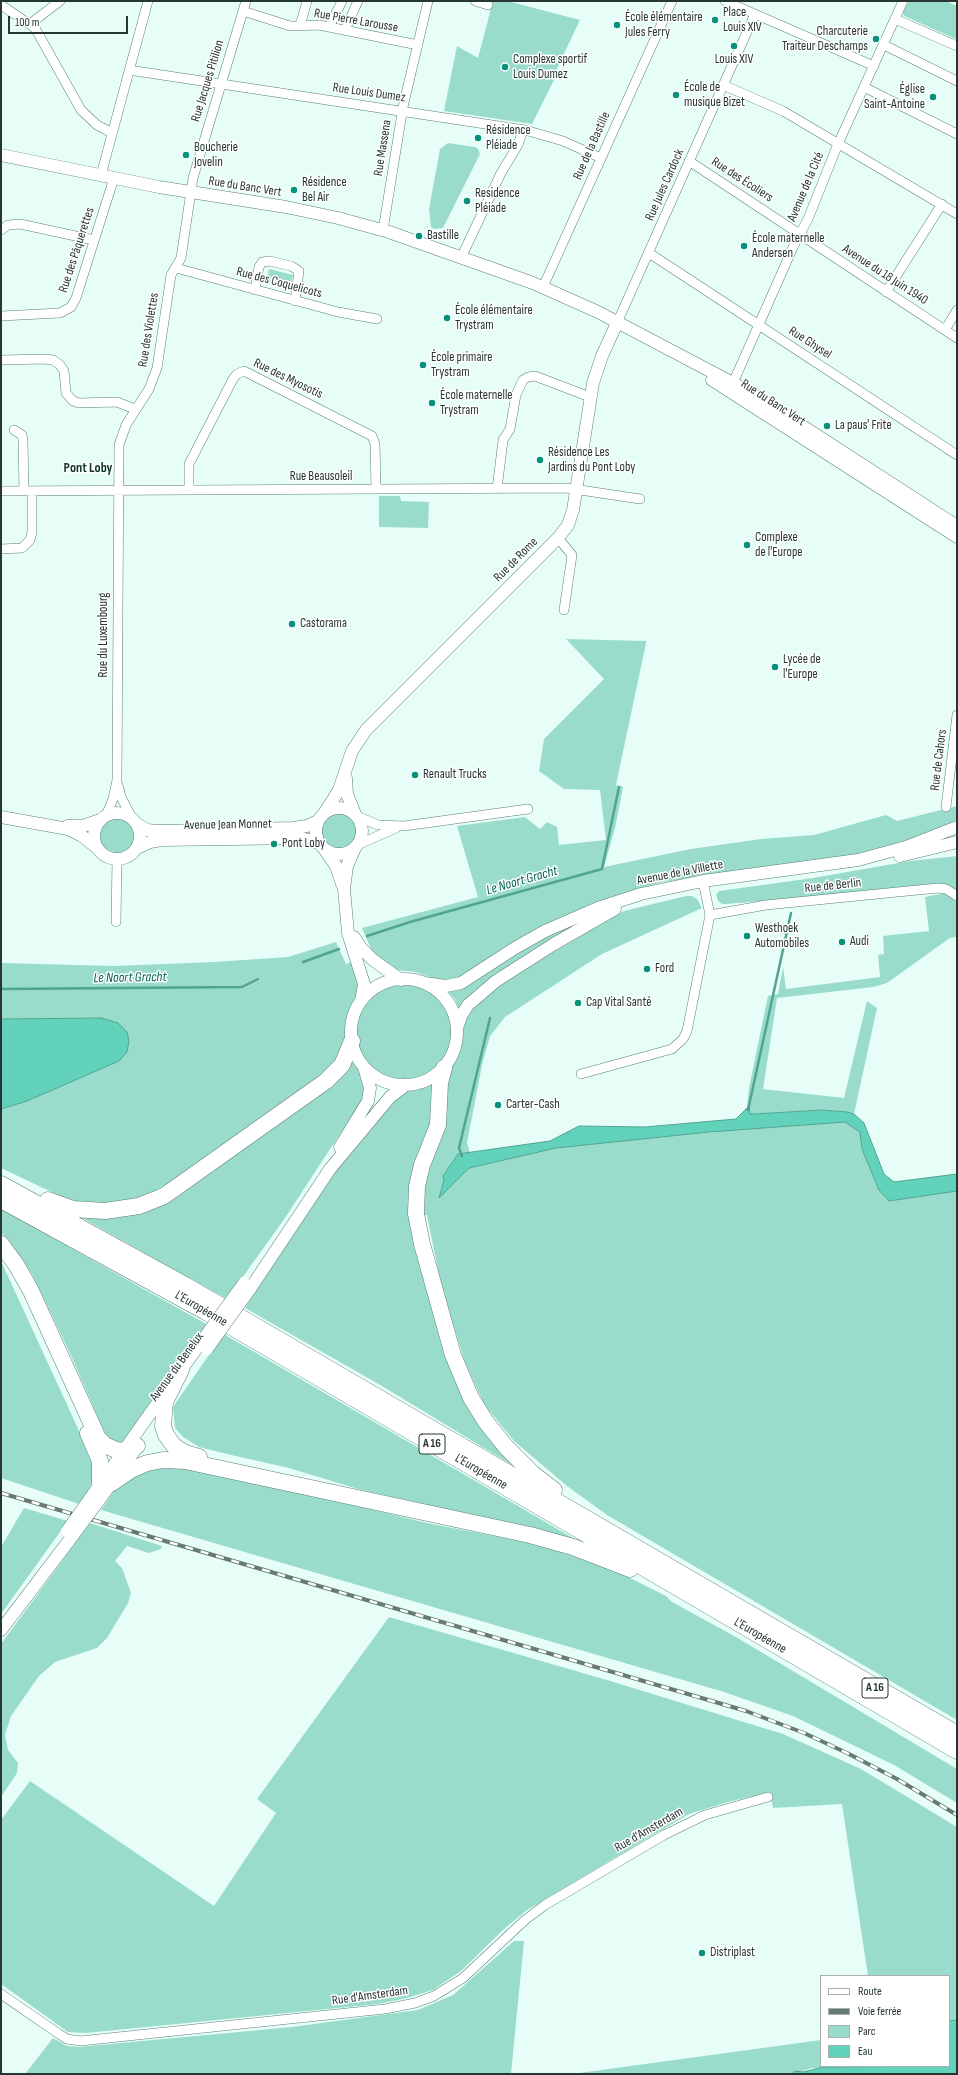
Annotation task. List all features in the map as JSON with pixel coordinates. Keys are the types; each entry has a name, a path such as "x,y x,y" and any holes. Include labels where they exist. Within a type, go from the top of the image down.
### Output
{"highway":[{"path":"1,1177 49,1201 74,1209 114,1211 146,1204 170,1192 326,1081 342,1065 352,1041"},
{"path":"444,1068 440,1083 439,1121 420,1170 416,1214 422,1244 453,1355 465,1386 478,1409 506,1448 550,1487 573,1504 671,1562 794,1640"},
{"name":"L'Européenne","path":"1,1184 185,1285 957,1734"},
{"name":"L'Européenne","path":"1,1200 206,1312 957,1751"},
{"path":"1,1244 14,1268 96,1451 106,1483 142,1465 158,1461 175,1460 539,1537 609,1560 652,1580 859,1694"},
{"path":"1,1244 17,1266 31,1291 98,1438 108,1447 130,1449"},
{"path":"181,1370 166,1398 163,1410 163,1426 166,1435 174,1446 189,1454 290,1477 376,1502"}],"street":[{"path":"30,24 60,1"},
{"path":"102,175 148,1"},
{"name":"Rue Jacques Pitilion","path":"191,193 193,178 246,1"},
{"path":"300,26 307,1"},
{"path":"329,27 342,1"},
{"path":"345,30 358,1"},
{"name":"Rue Massena","path":"383,230 402,111 428,1"},
{"path":"475,1 488,4"},
{"name":"Rue de la Bastille","path":"543,287 672,1"},
{"path":"725,1 874,66"},
{"name":"Avenue de la Cité","path":"733,383 800,234 838,144 903,1"},
{"path":"3,9 30,24 39,34 81,110 97,125 112,133"},
{"name":"Rue Pierre Larousse","path":"242,11 290,26 312,25 329,27 418,45"},
{"name":"Rue Jules Cardock","path":"616,326 755,14"},
{"path":"895,19 957,46"},
{"path":"884,45 957,81"},
{"name":"Rue Louis Dumez","path":"129,70 524,130 554,138 601,158"},
{"path":"724,85 783,111 957,214"},
{"path":"864,87 957,134"},
{"path":"461,258 504,168 518,145 524,130"},
{"name":"Rue du Banc Vert","path":"1,155 191,193 301,210 383,230 543,287 570,300 708,377 957,537"},
{"name":"Rue des Écoliers","path":"689,161 800,234"},
{"name":"Rue des Pâquerettes","path":"1,316 60,313 69,308 76,298 114,178"},
{"name":"Rue des Violettes","path":"118,490 120,440 126,425 149,389 156,373 171,275 181,258 191,193"},
{"path":"886,292 942,204"},
{"path":"1,230 8,225 20,224 94,240"},
{"name":"Avenue du 18 Juin 1940","path":"800,234 957,338"},
{"name":"Rue Ghysel","path":"649,253 957,455"},
{"path":"255,290 259,267 262,262 270,261 291,266 299,271 295,301"},
{"name":"Rue des Coquelicots","path":"176,268 295,301 343,313 377,319"},
{"path":"944,330 957,310"},
{"name":"Rue du Banc Vert","path":"616,326 733,383 801,424 957,526"},
{"name":"Rue de Rome","path":"321,817 339,790 354,747 366,730 558,538 568,525 573,514 590,398 600,362 616,326"},
{"path":"1,360 53,360 64,371 66,392 73,401 79,403 118,402 135,409"},
{"name":"Rue des Myosotis","path":"189,490 189,464 233,379 237,374 244,372 372,436 376,444 376,489"},
{"path":"498,489 503,440 510,429 516,395 523,380 528,377 535,376 590,398"},
{"path":"1,549 22,548 30,540 32,532 23,440 20,433 14,430"},
{"name":"Rue Beausoleil","path":"1,491 577,488 640,499"},
{"name":"Rue du Luxembourg","path":"103,818 112,803 117,780 118,490"},
{"path":"558,538 572,555 564,610"},
{"name":"Rue de Cahors","path":"946,807 955,745 957,715"},
{"name":"Rue de Rome","path":"346,769 347,794 356,815"},
{"name":"Rue du Luxembourg","path":"117,780 121,797 135,821"},
{"path":"344,889 336,866 322,846 316,832 321,817 339,808 348,809 356,815 378,825 404,826"},
{"path":"322,846 341,854 381,833 404,826 528,809"},
{"path":"1,817 53,826 77,833 106,856 117,859 129,856 137,848 140,836 135,821 119,813 77,826 53,826"},
{"path":"356,815 362,830 347,866 344,889 348,933 364,984 361,1002 352,1024 352,1041 356,1055 364,1067 372,1074 384,1081 406,1085 425,1081 444,1068 454,1051 457,1028 454,1015 448,1002 438,992 424,983 401,980 380,986 369,993 361,1002"},
{"name":"Avenue Jean Monnet","path":"135,821 147,830 159,831 293,828 307,826 321,817"},
{"path":"96,847 94,832 103,818"},
{"name":"Avenue de la Villette","path":"424,983 446,986 456,985 470,978 521,944 568,921 641,894 858,860 906,847 957,827"},
{"name":"Avenue Jean Monnet","path":"137,848 147,843 161,840 300,838 322,846"},
{"name":"Avenue de la Villette","path":"457,1028 468,1005 491,984 601,916 637,902 704,884 840,867 936,848 957,842"},
{"path":"936,848 957,848"},
{"path":"116,922 117,859"},
{"path":"581,1074 667,1050 681,1042 687,1031 710,915 704,884"},
{"name":"Rue de Berlin","path":"710,915 766,905 938,888 946,889 957,896"},
{"path":"346,918 356,941 365,952 384,969 401,980"},
{"name":"Avenue du Benelux","path":"247,1286 366,1105 370,1092 364,1067"},
{"name":"Avenue du Benelux","path":"130,1449 163,1410 203,1347 330,1169 390,1097 406,1085"},
{"name":"Avenue du Benelux","path":"1,1625 93,1502 130,1449 181,1370 203,1347"},
{"name":"Avenue du Benelux","path":"1,1630 71,1532"},
{"name":"Rue d'Amsterdam","path":"1,1994 67,2039 80,2041 385,2009 415,2003 428,1999 457,1982 530,1916 545,1905 664,1835 710,1812 768,1797"}],"green space":[{"name":"Complexe sportif Louis Dumez","path":"493,1 507,1 580,20 554,75 556,76 532,124 444,111 457,46 478,58"},
{"path":"909,1 946,1 957,6 956,39 904,16 903,13"},
{"path":"448,143 475,147 478,149 480,154 443,228 434,229 431,227 429,209 440,149"},
{"path":"269,269 293,275 290,287 267,282"},
{"path":"379,496 400,496 401,501 429,502 428,528 379,527"},
{"path":"566,639 646,641 616,785 623,787 615,828 604,867 691,849 761,839 814,835 886,815 897,821 957,806 957,820 918,837 857,854 663,882 623,893 578,910 465,978 439,981 416,972 397,970 374,956 362,928 478,897 457,826 525,817 540,829 547,822 557,827 559,845 606,840 600,790 564,789 539,771 544,739 604,679"},
{"path":"339,813 352,818 357,831 352,844 339,849 326,844 321,831 326,818"},
{"path":"120,817 130,822 134,828 134,842 130,848 124,852 114,853 104,848 100,842 99,832 104,822 110,818"},
{"path":"957,856 957,892 949,885 942,885 727,904 722,904 718,901 716,895 719,891 813,878 910,861"},
{"path":"945,893 957,902 957,937 950,938 887,983 873,987 777,998 763,1089 844,1098 867,1001 877,1008 854,1114 822,1110 750,1114 747,1107 749,1088 768,996 778,994 783,967 786,989 880,977 878,955 884,954 883,936 929,931 925,897"},
{"path":"686,896 692,896 697,899 702,908 602,954 505,1017 490,1036 482,1065 467,1143 470,1153 458,1154 443,1176 444,1180 439,1197 469,1168 556,1148 709,1132 845,1122 860,1132 862,1149 879,1190 889,1201 957,1191 957,1720 607,1515 567,1486 514,1441 484,1404 465,1362 442,1290 427,1215 423,1215 422,1197 445,1084 450,1068 459,1054 462,1030 468,1011 497,985 624,911"},
{"path":"595,912 459,1009 455,999 445,989 535,941"},
{"path":"336,942 346,964 354,961 361,987 349,1014 346,1027 346,1041 337,1062 313,1085 170,1182 146,1196 127,1202 85,1204 60,1196 1,1168 1,1109 27,1101 119,1061 101,1018 1,1019 1,963 114,966 214,962 288,957"},
{"path":"404,985 422,989 431,993 438,999 444,1006 448,1015 452,1033 448,1051 444,1060 438,1067 431,1073 422,1077 404,1081 386,1077 377,1073 370,1067 364,1060 360,1051 356,1033 360,1015 364,1006 370,999 377,993 386,989"},
{"path":"350,1057 365,1081 364,1097 285,1218 227,1299 77,1215 155,1206 183,1193 236,1152"},
{"path":"436,1080 435,1117 413,1183 445,1348 514,1460 512,1465 382,1386 245,1308 329,1175 386,1107 404,1091 420,1089"},
{"path":"1,1209 208,1325 124,1442 120,1445 108,1440 69,1351 32,1274 1,1232"},
{"path":"1,1261 92,1459 94,1477 88,1492 79,1504 1,1478"},
{"path":"224,1333 590,1548 428,1505 358,1489 289,1468 199,1447 183,1437 175,1428 173,1407"},
{"path":"174,1465 271,1485 427,1523 545,1546 622,1574 666,1596 672,1602 736,1637 957,1769 957,1803 894,1765 793,1716 724,1692 101,1510 116,1488 150,1468"},
{"path":"24,1508 68,1521 1,1614 1,1547"},
{"path":"90,1523 162,1546 161,1549 149,1553 127,1546 115,1561 122,1568 131,1593 128,1603 107,1638 97,1648 55,1662 39,1676 11,1716 5,1735 8,1750 18,1763 17,1773 1,1797 1,1644"},
{"path":"389,1617 607,1680 783,1734 861,1769 957,1827 957,2020 950,2021 950,1975 868,1975 842,1804 773,1808 770,1792 728,1802 689,1814 527,1910 504,1929 461,1971 433,1990 407,1998 378,2004 86,2033 68,2032 1,1984 1,1820 30,1781 214,1906 276,1813 257,1799"},
{"path":"514,1941 524,1941 511,2074 25,2074 53,2038 67,2046 78,2047 292,2027 418,2010 453,1995"},
{"path":"820,2040 820,2067 826,2067 812,2068 792,2074 572,2074"}],"water":[{"path":"101,1018 118,1023 127,1032 129,1041 127,1052 119,1061 27,1101 1,1109 1,1019"},
{"path":"749,1106 750,1114 822,1110 854,1114 864,1123 884,1174 894,1182 957,1174 957,1191 889,1201 879,1190 862,1149 860,1132 845,1122 709,1132 556,1148 469,1168 439,1198 444,1180 443,1176 458,1154 550,1141 579,1126 645,1127 736,1119"},
{"path":"957,2020 957,2074 792,2074 795,2071 803,2072 823,2067 950,2067 950,2021"}],"waterway":[{"name":"Le Noort Gracht","path":"367,936 410,922 602,869 619,787"},
{"path":"748,1110 791,913"},
{"name":"Le Noort Gracht","path":"303,962 339,949"},
{"name":"Le Noort Gracht","path":"1,989 242,987 258,979"},
{"path":"462,1156 459,1148 490,1018"}],"railway":[{"path":"1,1493 746,1711 804,1733 847,1753 897,1779 957,1815"}],"place":[{"name":"Place Louis XIV","path":"715,20"},
{"name":"École élémentaire Jules Ferry","path":"617,25"},
{"name":"Charcuterie Traiteur Deschamps","path":"876,39"},
{"name":"Louis XIV","path":"734,46"},
{"name":"Complexe sportif Louis Dumez","path":"505,67"},
{"name":"École de musique Bizet","path":"676,95"},
{"name":"Église Saint-Antoine","path":"933,97"},
{"name":"Résidence Pléiade","path":"478,138"},
{"name":"Boucherie Jovelin","path":"186,155"},
{"name":"Résidence Bel Air","path":"294,190"},
{"name":"Residence Pléiade","path":"467,201"},
{"name":"Bastille","path":"419,236"},
{"name":"École maternelle Andersen","path":"744,246"},
{"name":"École élémentaire Trystram","path":"447,318"},
{"name":"École primaire Trystram","path":"423,365"},
{"name":"École maternelle Trystram","path":"432,403"},
{"name":"La paus' Frite","path":"827,426"},
{"name":"Résidence Les Jardins du Pont Loby","path":"540,460"},
{"name":"Complexe de l'Europe","path":"747,545"},
{"name":"Castorama","path":"292,624"},
{"name":"Lycée de l'Europe","path":"775,667"},
{"name":"Renault Trucks","path":"415,775"},
{"name":"Pont Loby","path":"274,844"},
{"name":"Westhoek Automobiles","path":"747,936"},
{"name":"Audi","path":"842,942"},
{"name":"Ford","path":"647,969"},
{"name":"Cap Vital Santé","path":"578,1003"},
{"name":"Carter-Cash","path":"498,1105"},
{"name":"Distriplast","path":"702,1953"}],"district":[{"name":"Pont Loby","path":"88,468"}]}
